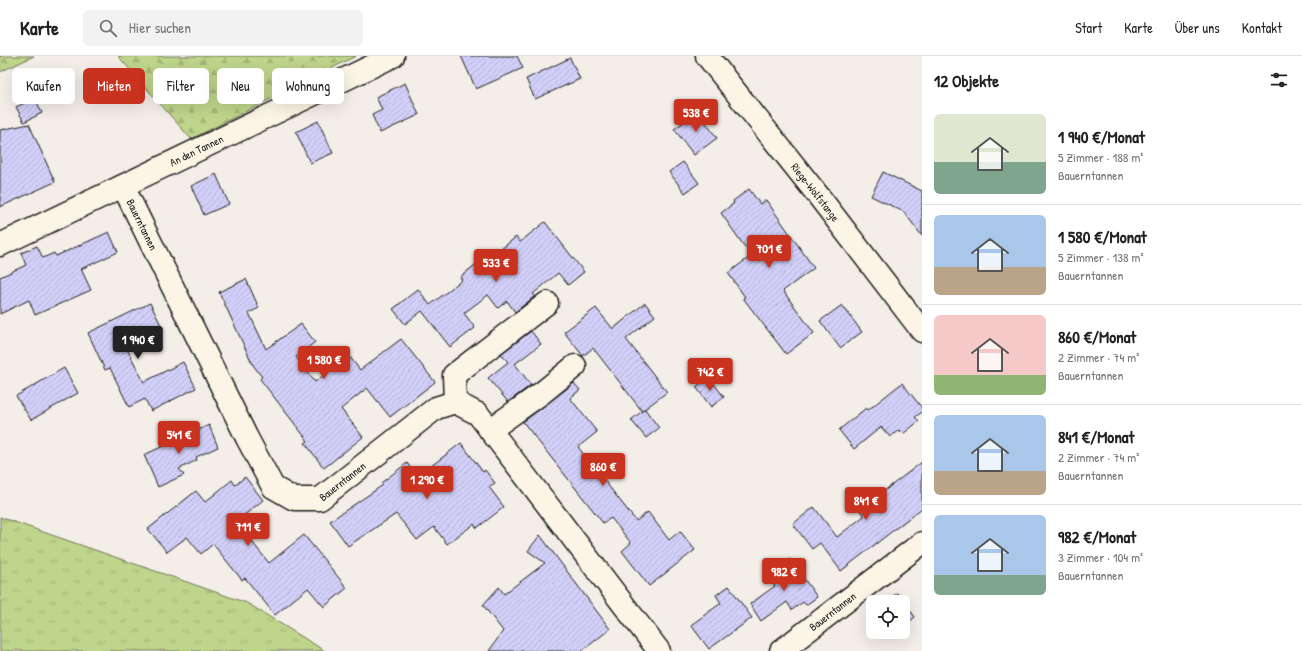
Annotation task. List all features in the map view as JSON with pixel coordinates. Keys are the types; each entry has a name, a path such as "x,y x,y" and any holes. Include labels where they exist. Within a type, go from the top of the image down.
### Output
{"street":[{"name":"An den Tannen","path":"0,245 393,56"},
{"name":"Riege-Wolfstange","path":"707,56 817,194 922,331"},
{"name":"Bauerntannen","path":"123,186 247,438 273,487 294,499 320,498 436,408 455,402"},
{"path":"547,303 454,375 455,402 478,414 659,651"},
{"path":"490,430 543,392 575,366"},
{"name":"Bauerntannen","path":"781,651 922,544"}],"green space":[{"path":"0,56 34,56 0,72"},
{"path":"118,56 356,56 332,68 272,68 272,98 264,102 264,68 217,68 217,104 261,104 191,139 160,104 209,104 209,68 153,68 153,96 145,87 145,68 129,68"},
{"path":"0,517 247,603 325,651 0,651"}],"building":[{"path":"461,56 517,56 523,68 476,89"},
{"path":"570,58 580,79 535,99 526,79"},
{"path":"405,83 419,115 380,133 372,115 382,110 376,97"},
{"path":"22,104 38,104 42,113 24,122 16,107"},
{"path":"698,112 717,138 694,155 674,129"},
{"path":"318,121 333,153 310,163 296,132"},
{"path":"29,124 55,182 0,207 0,130"},
{"path":"683,162 699,183 685,193 669,172"},
{"path":"883,172 922,191 922,236 904,212 871,196"},
{"path":"216,174 229,204 204,215 191,186"},
{"path":"749,189 760,204 766,200 814,268 783,291 814,333 786,354 743,298 745,297 728,273 751,256 721,213 734,203 733,201"},
{"path":"545,222 584,272 568,285 558,273 533,294 535,296 515,312 507,301 498,308 488,295 464,313 475,328 450,347 422,311 405,324 393,309 418,289 430,305 462,280 460,277 494,250 496,253 516,237 520,242"},
{"path":"109,232 118,252 81,269 91,290 35,315 29,300 0,314 0,277 26,265 21,253 37,246 43,258 54,253 56,256"},
{"path":"246,279 259,308 249,313 266,349 301,324 315,342 296,357 315,382 349,356 360,370 401,339 435,382 390,417 367,388 341,409 363,437 324,468 305,443 308,441 260,379 262,377 253,365 219,292"},
{"path":"150,303 163,329 126,347 144,382 183,362 196,388 151,411 145,399 129,407 110,368 105,370 88,333"},
{"path":"645,303 655,316 626,339 667,392 642,411 593,348 583,356 564,332 596,308 613,329"},
{"path":"842,305 862,332 840,348 820,321"},
{"path":"531,331 541,344 515,364 531,385 508,402 488,378 508,362 501,354"},
{"path":"64,368 78,393 31,420 16,396"},
{"path":"709,377 724,397 711,407 696,387"},
{"path":"574,383 580,390 570,398 597,432 578,447 636,521 648,512 669,540 680,531 695,550 649,586 622,551 631,543 611,518 603,523 523,422"},
{"path":"902,383 922,408 922,412 915,417 919,421 903,434 899,430 890,437 881,427 854,449 839,430 866,408 868,410"},
{"path":"645,409 659,428 646,438 631,420"},
{"path":"209,425 218,447 196,457 197,460 179,469 184,475 158,487 144,455"},
{"path":"461,443 483,472 485,470 495,483 489,487 504,507 477,528 474,524 447,544 434,527 417,540 396,514 348,546 330,521 383,485 381,483 407,463 417,477"},
{"path":"922,462 922,508 841,571 820,543 812,549 793,524 814,507 837,537 864,516 858,508 874,496 875,498"},
{"path":"245,477 263,500 236,522 269,563 304,535 347,588 324,607 308,588 275,615 245,578 242,580 213,544 201,554 187,537 167,552 148,529 196,491 205,502 232,480 235,485"},
{"path":"540,535 610,629 582,651 489,651 503,631 483,605 499,587 504,594 545,563 528,551"},
{"path":"790,559 817,597 806,605 803,602 792,610 787,602 761,621 750,604 775,586 771,580 781,573 778,568"},
{"path":"729,586 752,618 709,649 691,625 721,603 716,595"},
{"path":"910,610 915,617 910,621"}]}
